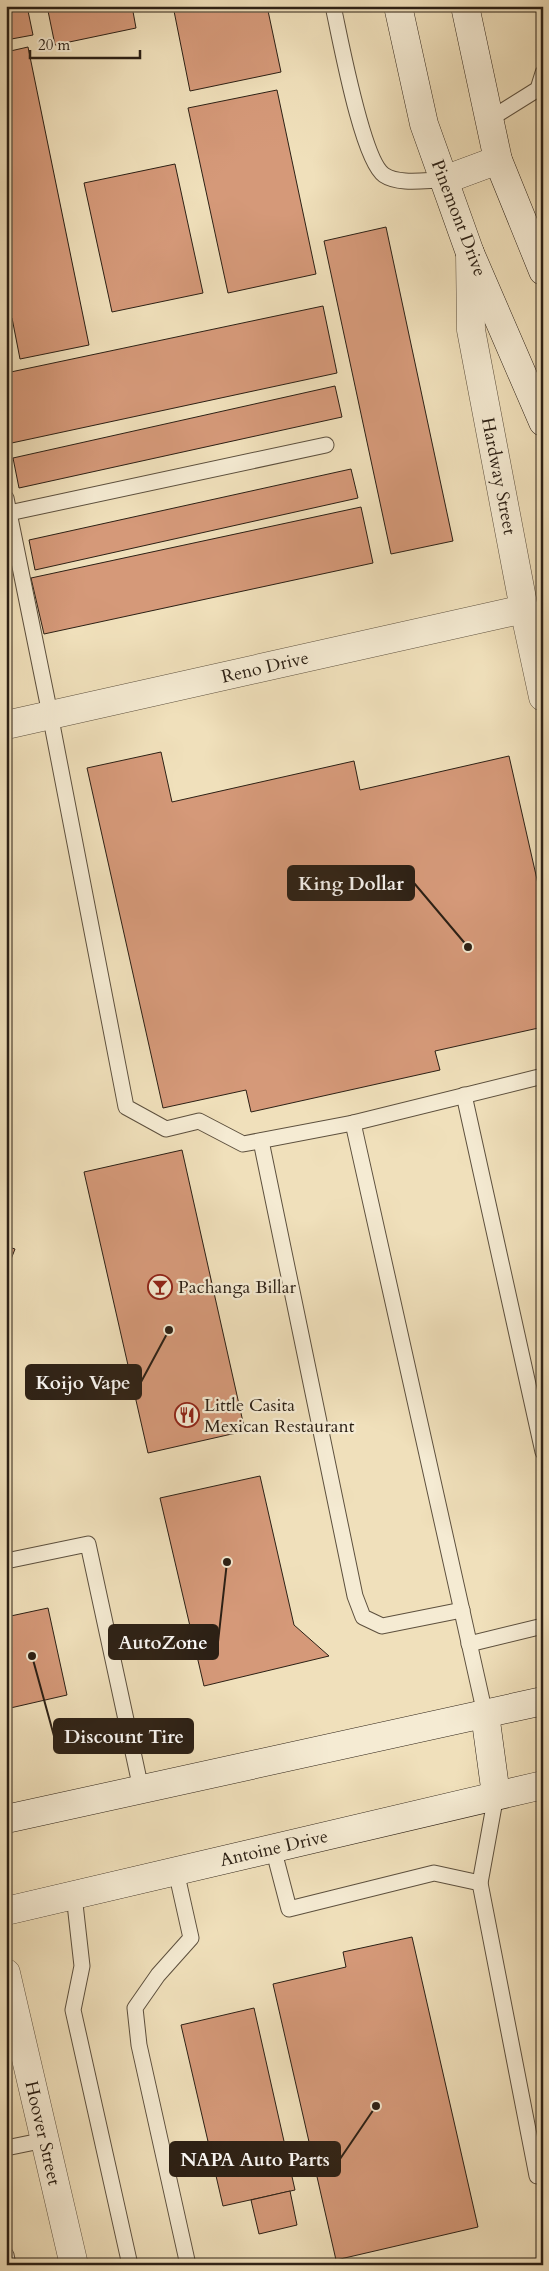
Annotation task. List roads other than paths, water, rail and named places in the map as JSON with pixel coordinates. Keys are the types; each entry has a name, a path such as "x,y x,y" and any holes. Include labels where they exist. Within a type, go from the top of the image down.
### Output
{"main road":[{"name":"Pinemont Drive","path":"398,6 424,124 470,253 543,422"},
{"path":"465,6 498,160 543,271"},
{"path":"444,180 498,160"},
{"name":"Hardway Street","path":"470,253 471,330 524,609 543,697"},
{"name":"Reno Drive","path":"6,725 524,609"},
{"path":"6,1819 543,1701"},
{"path":"484,1714 496,1795"},
{"name":"Antoine Drive","path":"6,1911 543,1785"},
{"name":"Hoover Street","path":"6,1973 74,2265"}],"lane":[{"path":"333,6 356,106 372,159 382,174 395,180 444,180"},
{"path":"490,118 538,89 543,73"},
{"path":"10,513 326,445"},
{"path":"6,498 126,1107 166,1129 199,1120 242,1144 353,1123 543,1076"},
{"path":"464,1095 543,1452"},
{"path":"353,1123 484,1714"},
{"path":"261,1141 355,1596 363,1617 382,1626 462,1610"},
{"path":"6,1561 88,1544 141,1790"},
{"path":"469,1644 543,1626"},
{"path":"496,1795 480,1883 537,2176"},
{"path":"272,1848 289,1909 434,1872 480,1883"},
{"path":"176,1871 191,1938 158,1975 135,2008 139,2044 188,2265"},
{"path":"74,1895 82,1966 73,2010 130,2265"},
{"path":"6,2148 45,2140"},
{"path":"6,2255 8,2265"}],"place":[{"name":"King Dollar","path":"468,947"},
{"name":"Pachanga Billar","path":"160,1287"},
{"name":"Koijo Vape","path":"169,1330"},
{"name":"Little Casita Mexican Restaurant","path":"187,1415"},
{"name":"AutoZone","path":"227,1562"},
{"name":"Discount Tire","path":"32,1656"},
{"name":"NAPA Auto Parts","path":"376,2106"}]}
